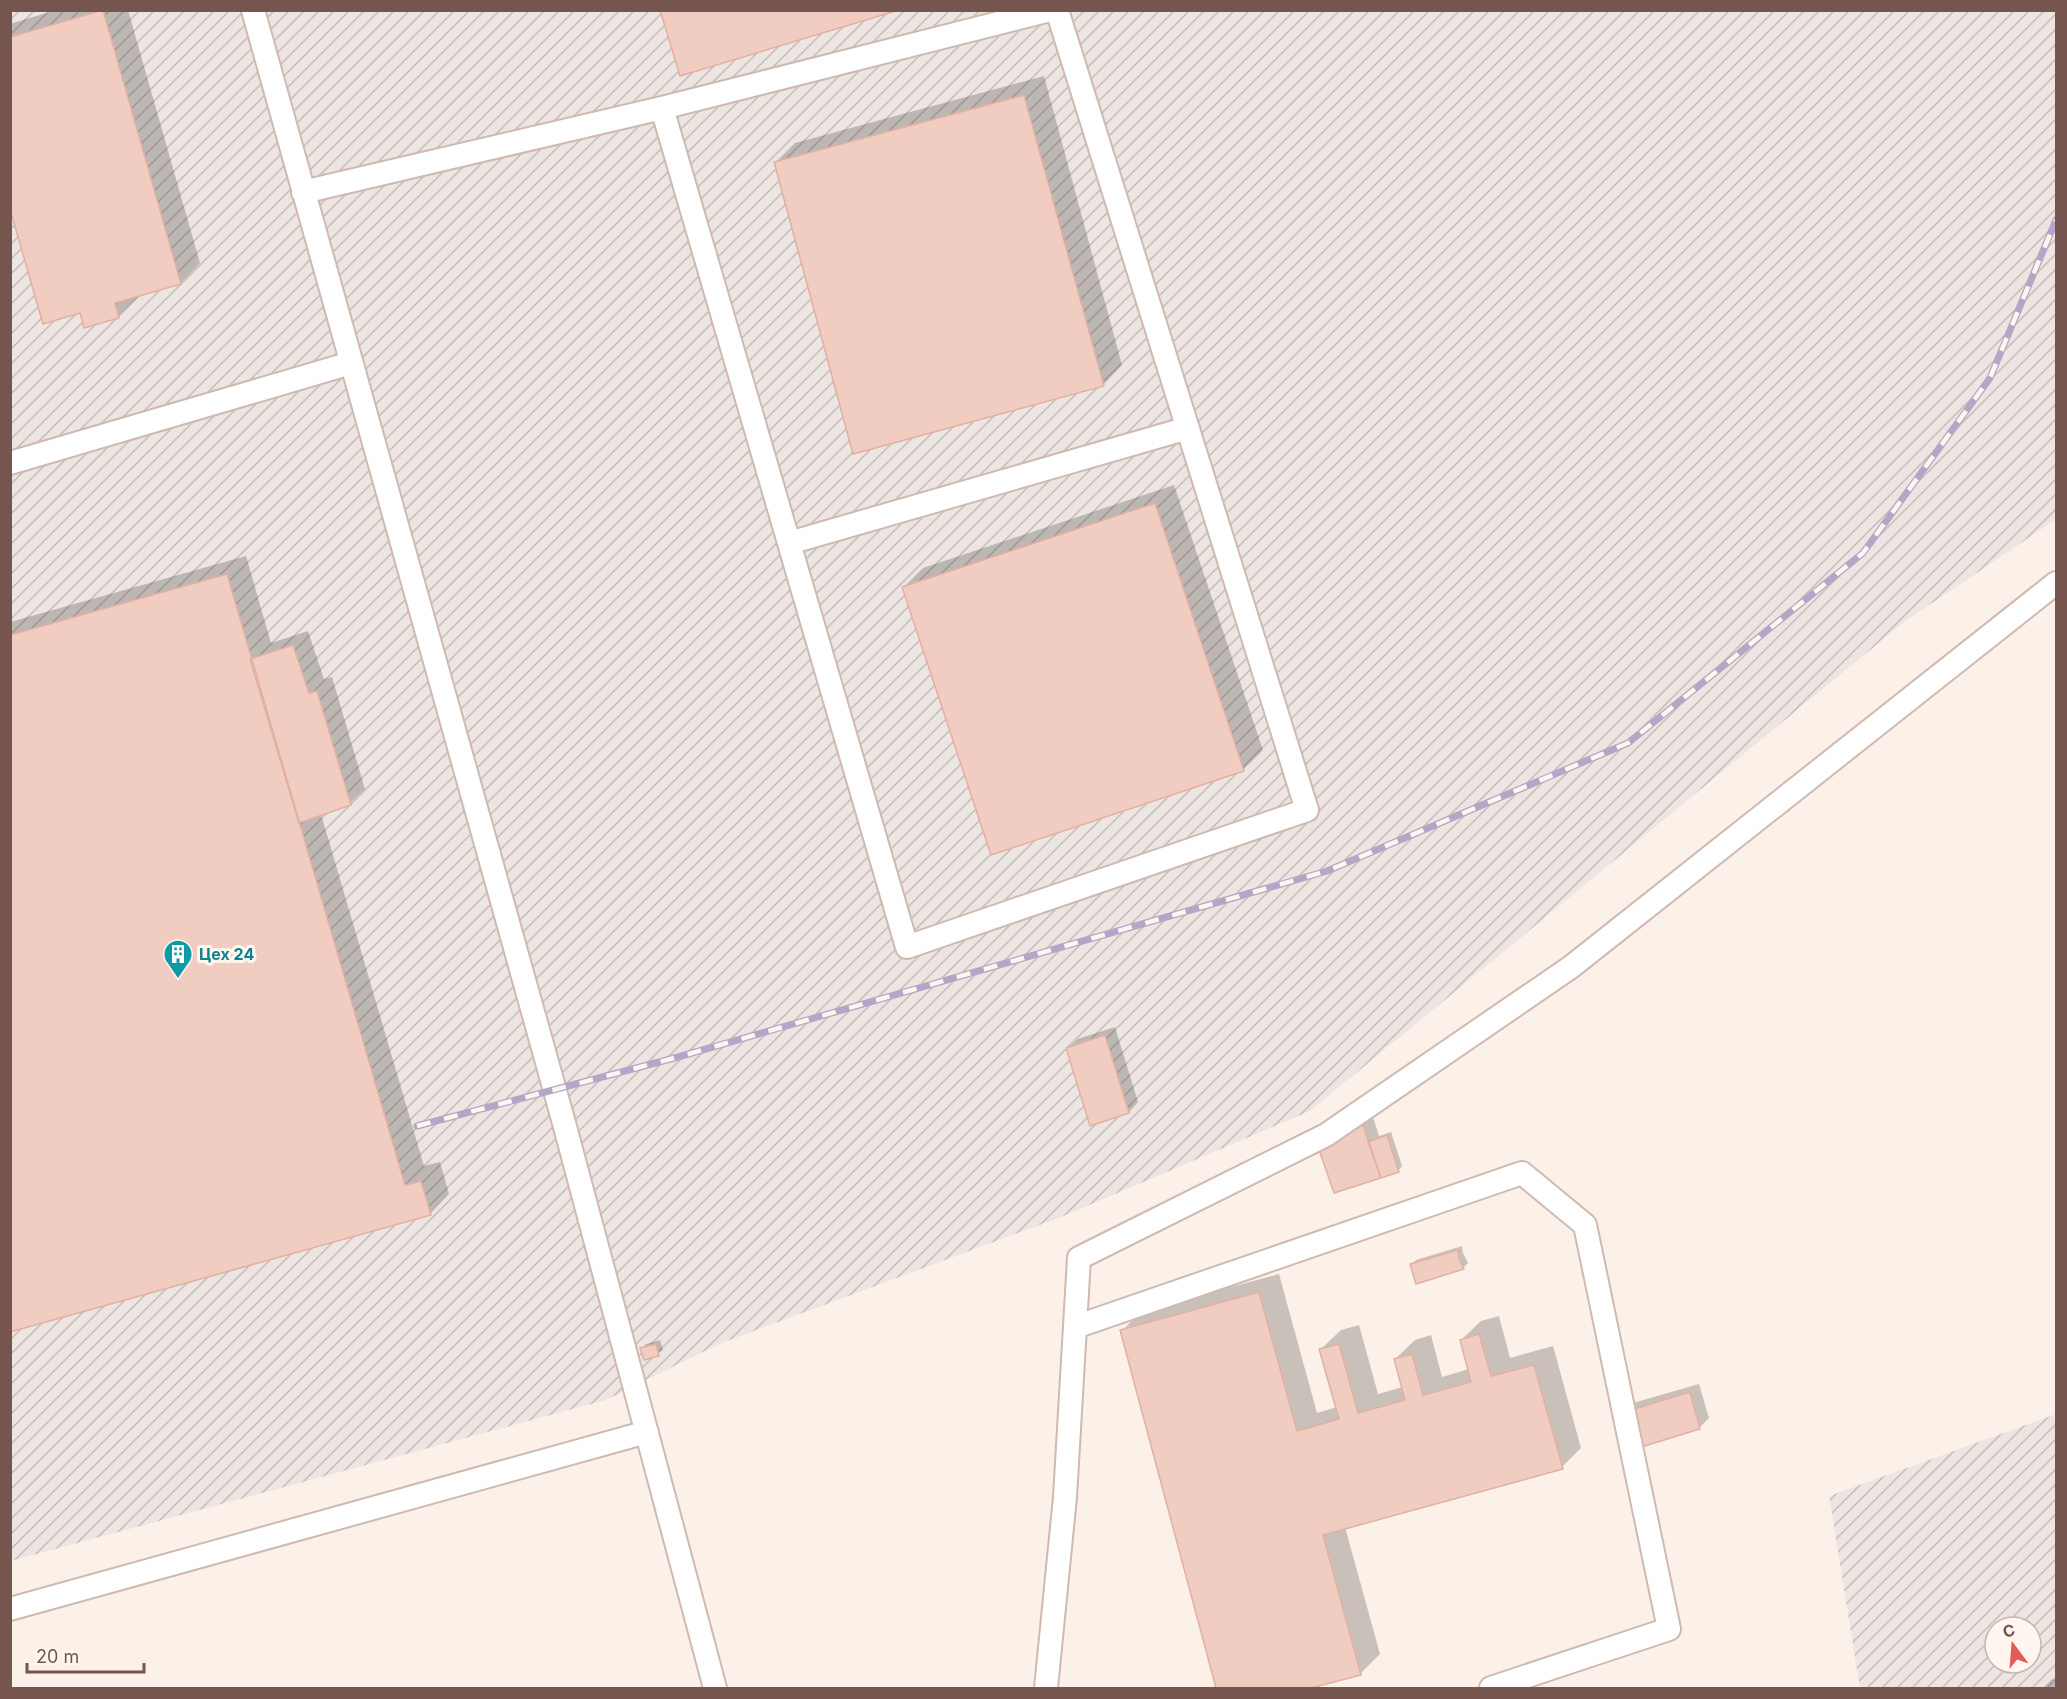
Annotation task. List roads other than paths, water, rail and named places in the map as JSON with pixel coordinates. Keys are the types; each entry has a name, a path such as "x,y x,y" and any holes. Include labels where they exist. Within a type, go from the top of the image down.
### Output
{"lane":[{"path":"253,10 564,1123 715,1689"},
{"path":"303,192 662,108 1050,10"},
{"path":"662,108 907,947 1307,810 1057,10"},
{"path":"10,463 351,363"},
{"path":"789,543 1188,428"},
{"path":"1046,1689 1065,1497 1079,1258 1326,1135 1571,968 2056,583"},
{"path":"1075,1327 1522,1173 1585,1226 1669,1629 1491,1689"},
{"path":"10,1609 646,1432"}],"railway":[{"path":"417,1126 678,1057 1327,871 1628,743 1863,553 1990,378 2056,220"}],"place":[{"name":"Цех 24","path":"178,980"}]}
